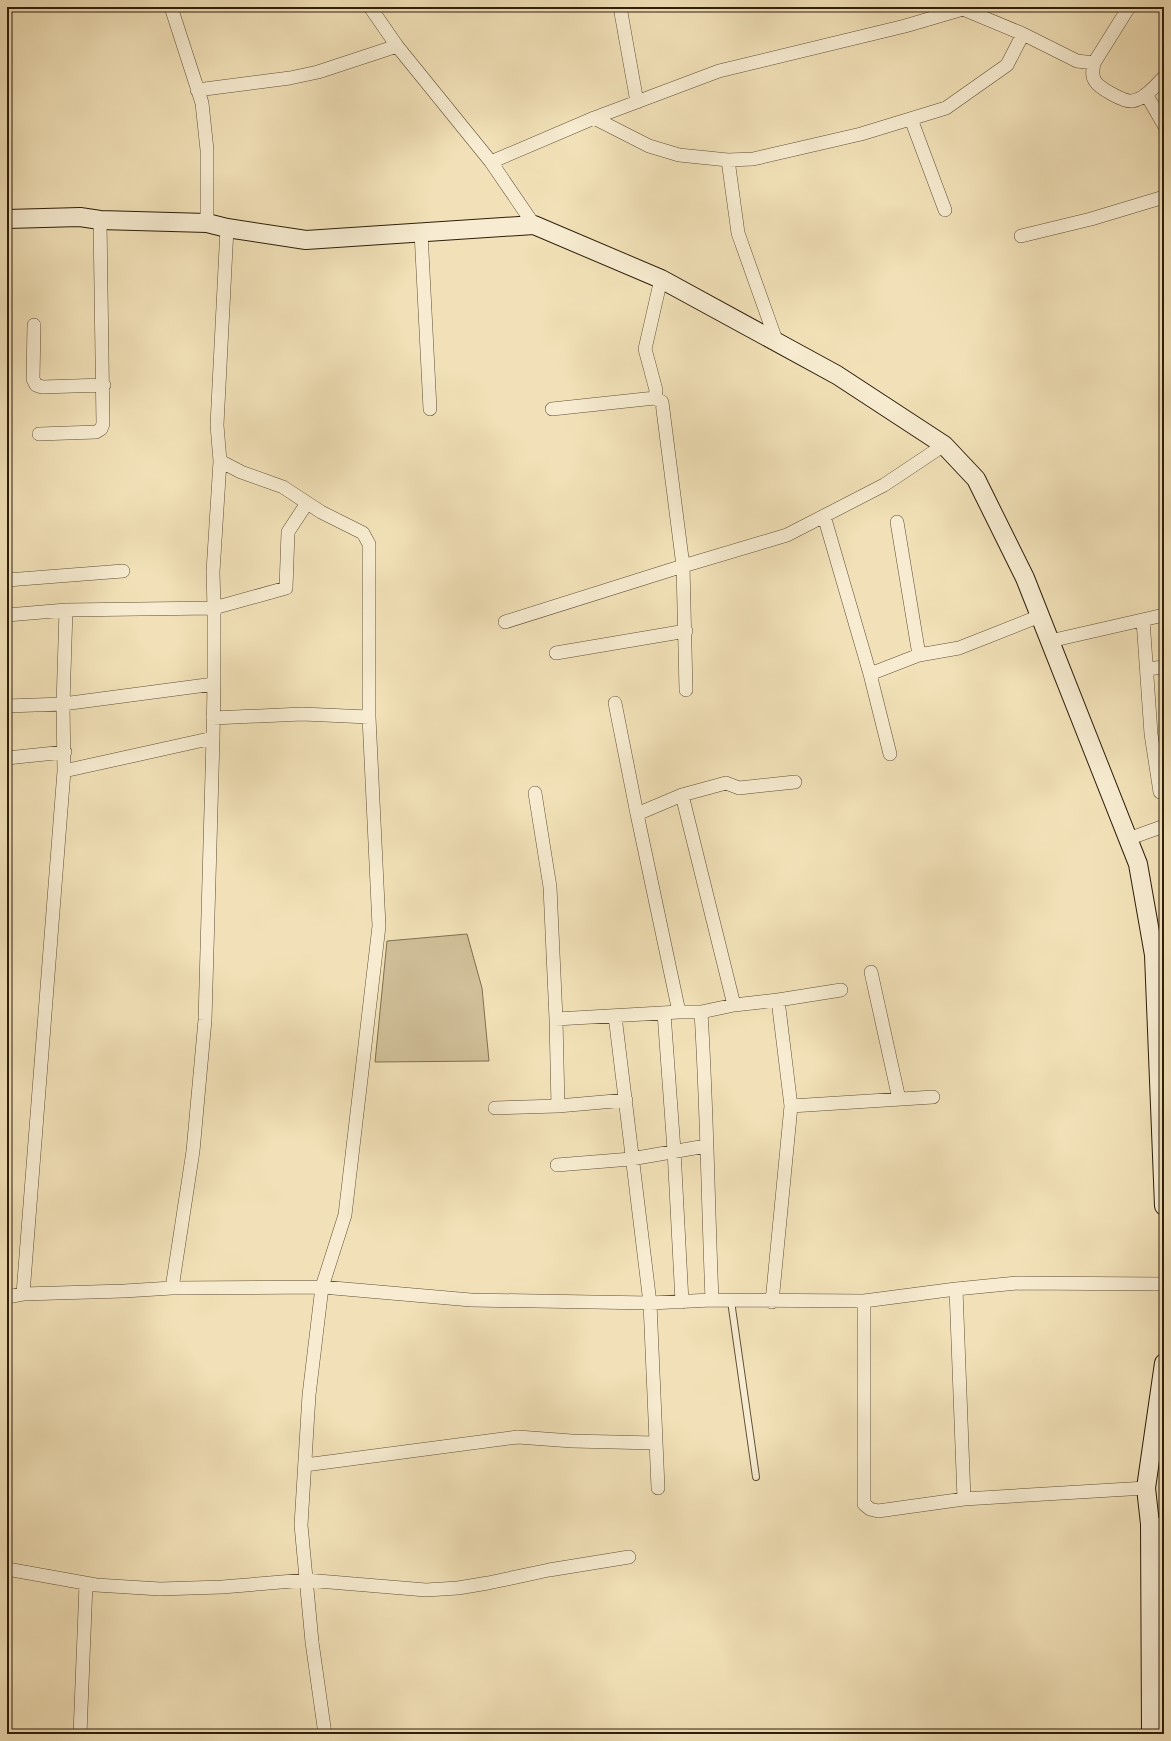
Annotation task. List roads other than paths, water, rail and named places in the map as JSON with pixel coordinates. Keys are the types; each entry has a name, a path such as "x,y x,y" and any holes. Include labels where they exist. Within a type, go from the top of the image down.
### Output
{"street":[{"path":"171,7 202,103 207,150 207,223"},
{"path":"370,7 397,46 491,162 534,225"},
{"path":"620,7 637,102"},
{"path":"1129,7 1094,63 1092,73 1095,82 1122,100 1131,101 1142,98 1164,77"},
{"path":"491,162 594,118 719,71 905,26 964,9 1023,34 1077,61 1094,63"},
{"path":"594,118 649,146 679,156 728,160 776,154 861,134 946,108 1007,64 1023,34"},
{"path":"197,90 290,78 318,72 397,46"},
{"path":"1146,94 1162,117"},
{"path":"911,119 945,210"},
{"path":"728,160 738,233 777,343"},
{"path":"1021,236 1091,219 1164,197"},
{"path":"7,219 80,217 100,220 207,223 227,228 306,240 534,225 661,279 837,375 944,445 976,479 1026,578 1138,864 1154,955 1160,1029 1164,1206"},
{"path":"39,434 96,432 101,428 104,385 100,220"},
{"path":"172,1288 193,1151 205,1020 214,684 213,572 220,461 217,425 227,228"},
{"path":"421,232 430,409"},
{"path":"655,398 656,390 645,349 661,279"},
{"path":"34,324 33,378 36,384 42,387 104,385"},
{"path":"552,409 655,398 662,402 683,566 686,630 686,690"},
{"path":"505,622 787,535 884,485 944,445"},
{"path":"220,461 241,472 283,487 307,503 362,533 369,544 369,717 379,926 345,1215 322,1287 309,1395 301,1525 312,1642 325,1734"},
{"path":"7,615 66,610 214,608 286,588 288,532 307,503"},
{"path":"824,516 870,674 890,754"},
{"path":"897,522 919,655"},
{"path":"7,580 123,571"},
{"path":"23,1294 64,771 63,704 66,610"},
{"path":"1050,641 1164,615"},
{"path":"870,674 919,655 959,648 1040,616"},
{"path":"1143,620 1151,734 1160,792"},
{"path":"556,653 686,630"},
{"path":"1147,669 1164,667"},
{"path":"7,706 63,704 214,684"},
{"path":"615,703 679,1012"},
{"path":"213,718 302,714 369,717"},
{"path":"64,771 213,738"},
{"path":"7,758 64,752"},
{"path":"637,814 682,795 726,783 740,788 795,782"},
{"path":"535,793 550,888 558,1106"},
{"path":"682,795 734,1005"},
{"path":"1128,839 1164,826"},
{"path":"871,972 899,1099"},
{"path":"556,1019 701,1012 734,1005 841,990"},
{"path":"772,1302 791,1106 778,1000"},
{"path":"701,1012 706,1099 706,1146 712,1300"},
{"path":"664,1013 674,1150 682,1302"},
{"path":"615,1016 626,1100 631,1160 650,1303 658,1488"},
{"path":"791,1106 933,1097"},
{"path":"495,1108 558,1106 626,1100"},
{"path":"556,1165 631,1160 674,1150 706,1146"},
{"path":"7,1297 23,1294 172,1288 322,1287 471,1300 650,1303 712,1300 731,1302 864,1301 1017,1283 1164,1284"},
{"path":"956,1289 964,1499"},
{"path":"864,1301 864,1504 870,1509 878,1511 964,1499 1146,1488"},
{"path":"1152,1734 1157,1524 1146,1488 1160,1428 1164,1363"},
{"path":"305,1465 518,1437 572,1441 655,1443"},
{"path":"7,1569 86,1584 160,1589 222,1587 306,1580 426,1590 452,1589 629,1557"},
{"path":"80,1734 86,1584"}],"lane":[{"path":"731,1302 756,1477"}]}
